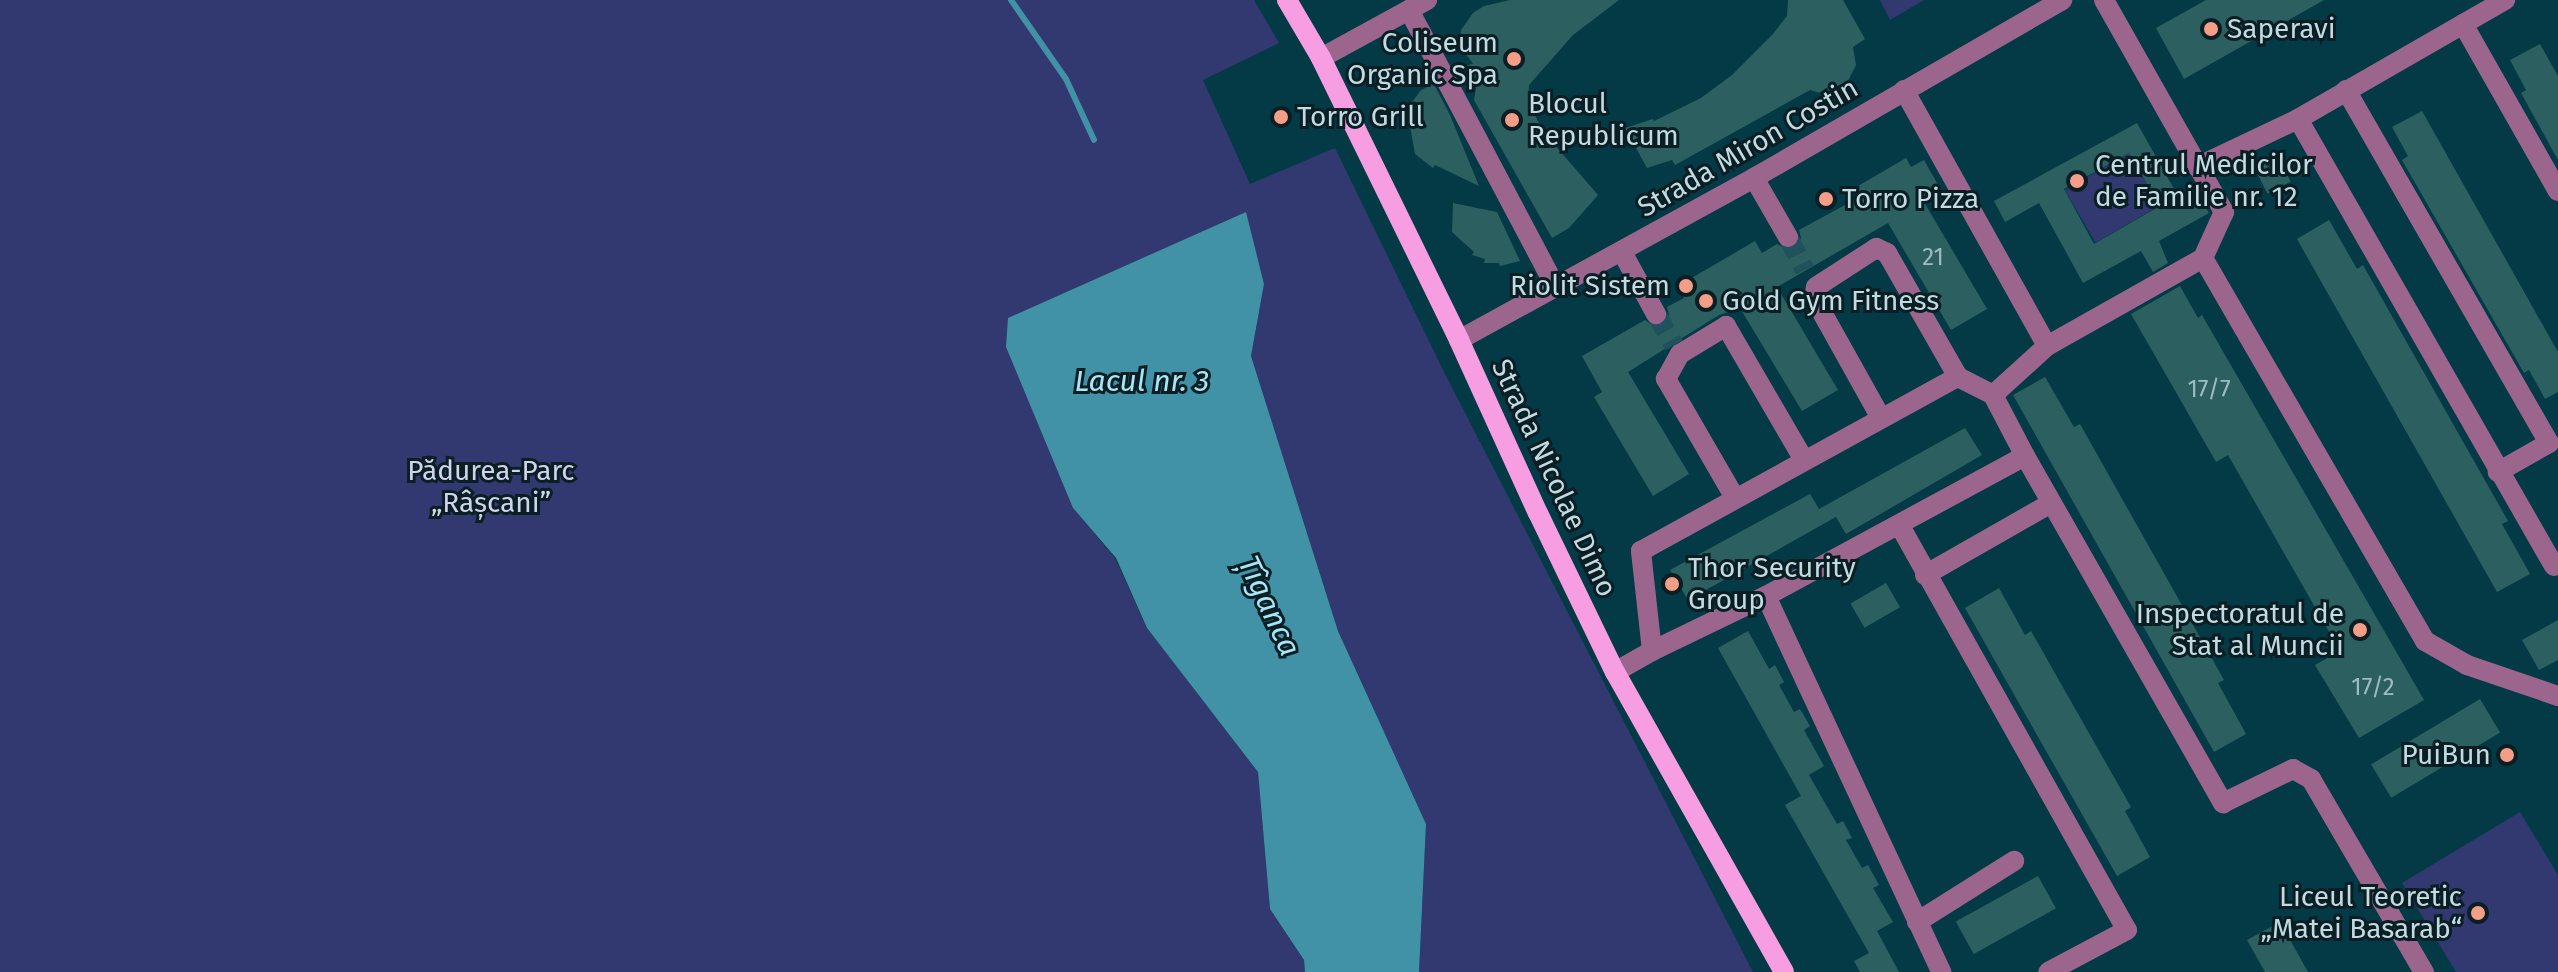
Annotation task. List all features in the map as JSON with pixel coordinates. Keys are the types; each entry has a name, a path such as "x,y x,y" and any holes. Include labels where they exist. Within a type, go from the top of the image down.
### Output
{"main road":[{"name":"Strada Nicolae Dimo","path":"1287,0 1321,58 1459,340 1615,672 1784,972"}],"street":[{"name":"Strada Miron Costin","path":"1459,340 1754,178 2062,0"},
{"path":"1993,395 2047,346 2203,258 2224,212 2104,0"},
{"path":"2197,167 2298,119 2505,0"},
{"path":"1321,58 1418,5 1556,288"},
{"path":"2463,24 2558,191"},
{"path":"1904,90 2047,346"},
{"path":"2346,90 2554,438 2498,472"},
{"path":"2298,119 2554,566"},
{"path":"1754,178 1788,237"},
{"path":"1881,418 1817,308 1811,279 1876,248 1882,249 1958,377 1993,395 2051,503 2223,803 2293,769 2311,779 2424,972"},
{"path":"1622,252 1656,314"},
{"path":"2203,258 2425,641 2467,665 2558,696"},
{"path":"1735,498 1666,379 1677,350 1726,326 1804,460"},
{"path":"1652,651 1641,551 1958,377"},
{"path":"1615,672 1900,526 2025,456"},
{"path":"1925,575 2051,503"},
{"path":"1900,526 2127,930 2048,972"},
{"path":"1766,596 1941,972"},
{"path":"1917,922 2014,861"}],"green space":[{"name":"Pădurea-Parc „Râșcani”","path":"0,0 1254,0 1279,43 1203,80 1250,184 1335,148 1445,374 1753,972 1419,972 1426,824 1338,631 1251,356 1264,284 1245,212 1073,508 1115,558 1147,628 1258,772 1270,909 1304,960 1305,972 0,972"},
{"path":"1880,0 1924,0 1890,20"},
{"path":"2129,153 2160,206 2095,243 2065,190"},
{"path":"2520,812 2558,875 2558,972 2456,972 2402,883"}],"water":[{"name":"Lacul nr. 3","path":"1246,212 1264,284 1251,356 1338,631 1426,824 1419,972 1305,972 1304,960 1270,909 1258,772 1147,628 1116,558 1073,508 1006,347 1008,318"}],"building":[{"name":"Blocul Republicum","path":"1510,0 1619,0 1573,35 1529,85 1528,104 1547,136 1598,195 1569,228 1552,238 1474,100 1476,88 1464,66 1473,64 1460,45 1461,30 1473,13 1484,6"},
{"path":"1788,0 1843,0 1865,39 1853,47 1856,65 1848,81 1827,95 1810,90 1675,165 1672,160 1647,168 1625,128 1654,121 1701,98 1732,75 1787,16"},
{"path":"2206,0 2324,0 2184,79 2156,28"},
{"path":"2540,44 2558,76 2558,160 2521,93 2526,90 2510,60"},
{"path":"1434,84 1479,186 1435,165 1433,168 1415,154 1407,109 1421,90"},
{"path":"2422,111 2558,352 2558,392 2545,399 2529,370 2524,373 2402,160 2408,156 2392,127"},
{"path":"2137,123 2178,196 2194,186 2209,213 2159,241 2168,263 2153,272 2141,251 2083,283 2039,203 2005,222 1994,201","holes":["2129,153 2160,206 2094,244 2064,189"]},
{"path":"2277,155 2291,182 2267,194 2254,167"},
{"path":"1906,158 1911,167 1924,160 1942,192 1924,202 1987,309 1951,330 1888,223 1777,287 1838,390 1802,411 1740,308 1719,315 1628,372 1689,474 1653,496 1594,397 1602,392 1582,356 1645,320 1655,327 1663,325 1669,315 1667,307 1684,298 1678,286 1755,241 1762,253 1777,244 1787,250 1795,248 1801,238 1799,230 1858,198 1853,189"},
{"path":"1453,203 1497,212 1520,261 1500,266 1499,263 1484,263 1485,259 1472,255 1474,252 1452,232"},
{"path":"2329,220 2357,269 2363,265 2508,521 2502,524 2530,574 2497,592 2297,239"},
{"path":"2180,286 2198,318 2202,315 2424,700 2359,738 2315,665 2340,651 2228,455 2216,462 2131,314"},
{"path":"2045,377 2074,427 2080,424 2224,680 2218,683 2246,734 2214,752 2013,395"},
{"path":"1965,428 1982,455 1846,534 1836,517 1688,600 1670,570 1810,494 1819,509"},
{"path":"1886,583 1900,607 1864,628 1850,604"},
{"path":"1999,588 2025,635 2031,631 2131,807 2125,811 2150,857 2117,876 1965,608"},
{"path":"2558,620 2558,660 2539,670 2522,640"},
{"path":"1748,631 1769,669 1775,665 1784,682 1779,685 1794,712 1800,709 1810,726 1804,730 1824,766 1809,775 1837,824 1843,821 1852,838 1846,840 1862,868 1868,865 1879,885 1873,888 1893,922 1877,931 1899,972 1860,972 1854,961 1869,953 1785,805 1801,796 1718,648"},
{"path":"2480,699 2500,732 2391,798 2371,764"},
{"path":"2038,876 2056,908 1974,954 1956,922"},
{"path":"2280,922 2308,972 2265,972 2247,940"}],"waterway":[{"name":"Țîganca","path":"1011,0 1066,79 1094,140"}],"tunnel":[{"path":"1788,237 1805,270"},
{"path":"1656,314 1674,345"}],"place":[{"name":"Saperavi","path":"2211,29"},
{"name":"Coliseum Organic Spa","path":"1514,59"},
{"name":"Torro Grill","path":"1281,117"},
{"name":"Blocul Republicum","path":"1512,120"},
{"name":"Centrul Medicilor de Familie nr. 12","path":"2077,181"},
{"name":"Torro Pizza","path":"1826,199"},
{"name":"Riolit Sistem","path":"1686,286"},
{"name":"Gold Gym Fitness","path":"1706,301"},
{"name":"Thor Security Group","path":"1672,584"},
{"name":"Inspectoratul de Stat al Muncii","path":"2360,630"},
{"name":"PuiBun","path":"2507,755"},
{"name":"Liceul Teoretic „Matei Basarab“","path":"2478,913"}]}
